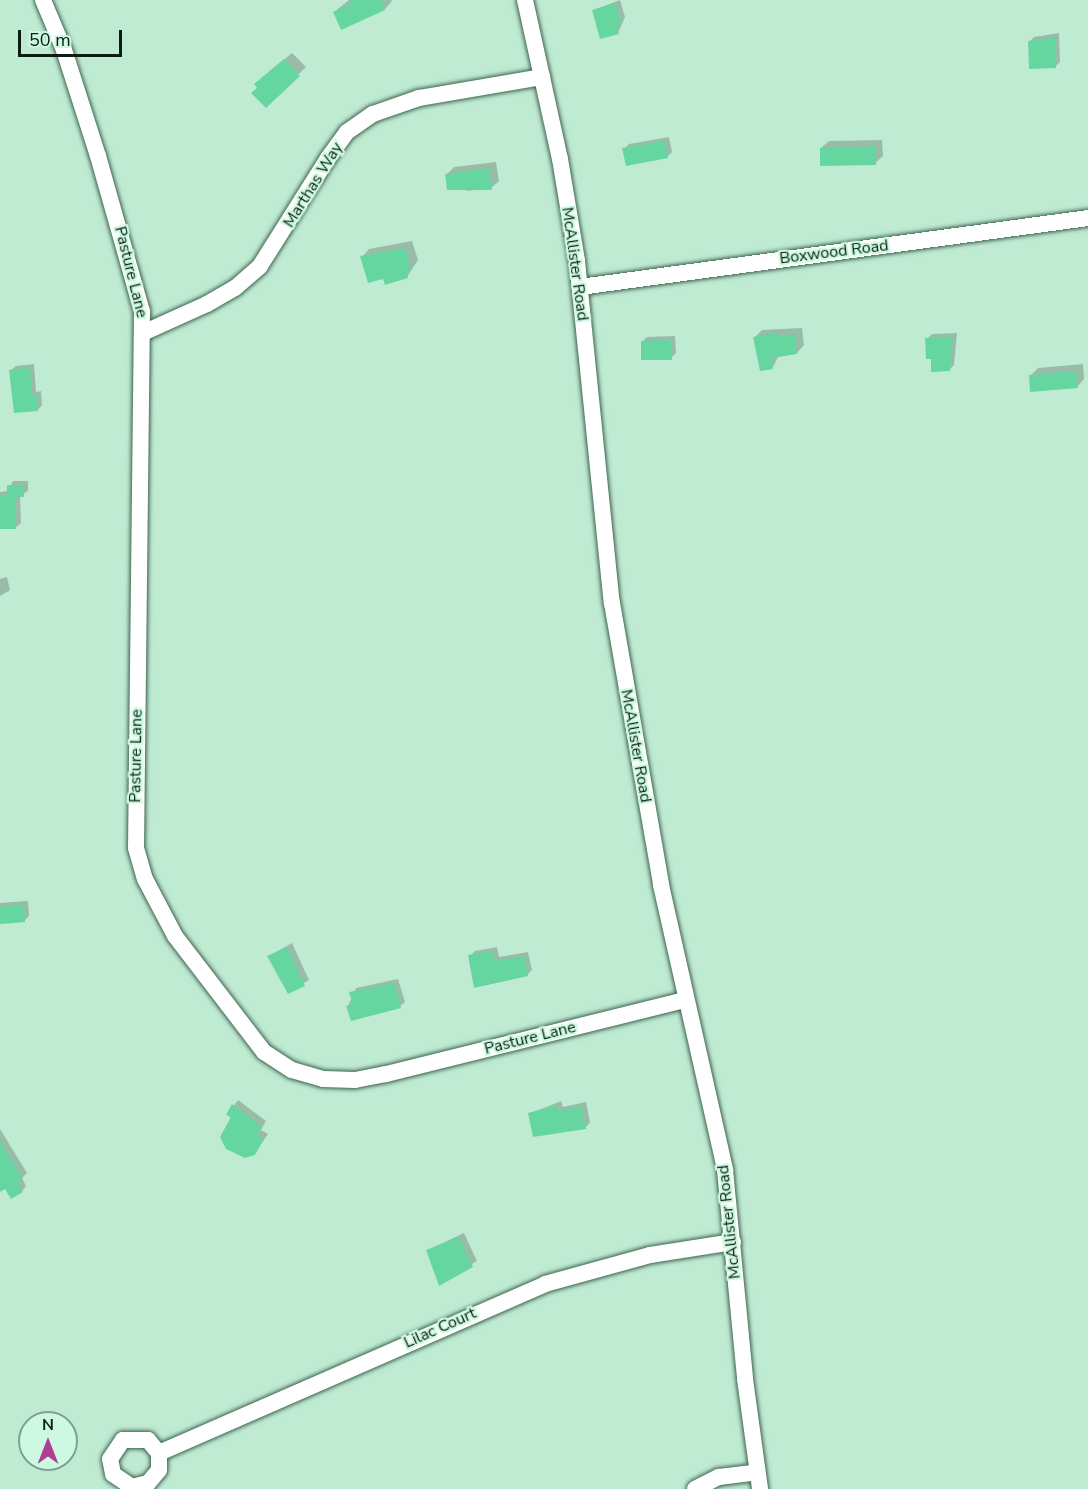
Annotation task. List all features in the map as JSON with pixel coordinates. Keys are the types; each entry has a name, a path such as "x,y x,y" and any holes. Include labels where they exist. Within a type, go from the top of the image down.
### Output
{"street":[{"name":"Pasture Lane","path":"43,0 64,50 132,264 144,332 136,848 158,909 242,1028 264,1052 292,1070 323,1078 355,1080 686,1000"},
{"name":"McAllister Road","path":"525,0 560,159 580,287 612,603 661,885 725,1170 759,1481"},
{"name":"Marthas Way","path":"144,332 216,298 260,267 328,158 347,132 373,114 419,98 542,77"},
{"name":"Boxwood Road","path":"580,287 1088,218"},
{"name":"Lilac Court","path":"159,1453 545,1284 650,1255 733,1242"},
{"path":"695,1489 719,1477 759,1481"}],"building":[{"path":"349,0 381,0 385,10 341,30 333,12 351,4"},
{"path":"615,3 622,24 616,25 619,34 600,39 592,10"},
{"path":"1055,37 1056,68 1029,69 1028,41"},
{"path":"284,59 300,76 266,108 251,93 257,88 254,84"},
{"path":"665,141 668,158 626,166 622,148"},
{"path":"876,146 876,165 820,166 820,148"},
{"path":"489,168 492,190 447,190 445,174"},
{"path":"405,248 411,269 406,271 408,278 385,285 383,279 368,283 360,256"},
{"path":"778,333 779,337 795,334 797,354 772,358 773,369 760,371 753,337"},
{"path":"953,337 950,371 931,372 931,359 926,359 925,338"},
{"path":"671,340 672,360 641,360 641,341"},
{"path":"30,368 32,396 37,396 38,411 14,413 9,370"},
{"path":"1076,371 1078,388 1030,392 1029,375"},
{"path":"7,485 23,485 24,497 16,497 16,529 0,529 0,495 7,495"},
{"path":"24,905 25,922 0,924 0,907"},
{"path":"287,947 305,986 288,994 267,956"},
{"path":"493,951 495,961 524,956 528,976 474,988 468,955"},
{"path":"394,983 401,1008 351,1021 346,1006 353,1004 349,992"},
{"path":"232,1104 262,1127 257,1135 264,1139 255,1155 245,1158 226,1149 220,1137 231,1117 226,1115"},
{"path":"557,1105 558,1111 581,1106 586,1129 533,1137 528,1113"},
{"path":"0,1141 23,1179 17,1182 23,1192 11,1199 5,1189 0,1192"},
{"path":"459,1237 473,1267 439,1286 426,1250"}]}
